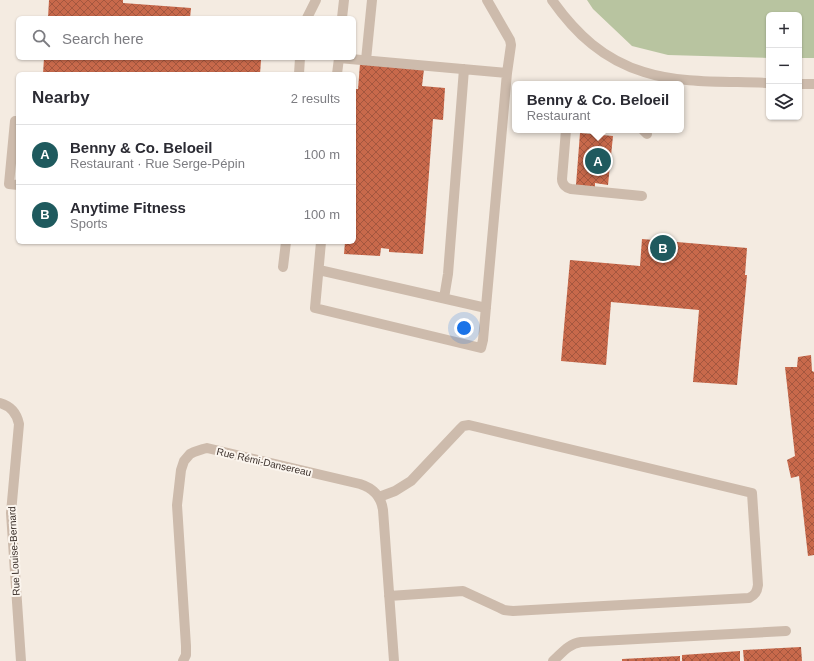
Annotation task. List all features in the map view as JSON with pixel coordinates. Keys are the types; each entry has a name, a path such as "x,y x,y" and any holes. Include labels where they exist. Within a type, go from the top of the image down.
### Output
{"street":[{"path":"308,16 316,0"},
{"path":"342,16 344,0"},
{"path":"366,60 372,0"},
{"path":"321,244 315,308 481,348 483,340 511,45 510,40 487,0"},
{"path":"552,0 573,28 593,45 618,61 637,70 677,78 766,83"},
{"path":"356,59 508,73"},
{"path":"299,72 300,60"},
{"path":"337,72 339,60"},
{"path":"444,298 448,274 464,69"},
{"path":"802,84 814,84"},
{"path":"15,121 9,184 16,185"},
{"path":"566,133 562,179 563,184 566,187 571,189 642,196"},
{"path":"283,267 286,244"},
{"path":"319,270 486,308"},
{"name":"Rue Louise-Bernard","path":"0,403 8,406 14,412 18,420 11,513 21,661"},
{"path":"389,596 463,591 504,610 513,611 749,598 756,592 758,585 752,493 469,425 463,426 412,481 395,491 379,497 383,510 389,596 394,661"},
{"name":"Rue Rémi-Dansereau","path":"183,661 186,656 186,646 177,506 182,466 190,454 203,449 212,449 360,484 369,488 379,497"},
{"path":"554,661 568,647 581,642 786,631"}],"green space":[{"path":"587,0 814,0 814,58 802,58 802,12 766,12 766,58 668,55 632,46 593,9"}],"building":[{"path":"49,0 123,0 123,3 191,8 190,16 48,16"},
{"path":"44,60 261,60 260,72 43,72"},
{"path":"360,64 424,69 422,86 445,88 443,120 433,119 423,254 389,252 389,249 381,248 380,256 344,254 345,244 356,244 356,89 358,89"},
{"path":"580,133 613,136 608,185 595,183 595,187 576,185"},
{"path":"642,239 747,248 745,275 747,275 737,385 693,382 699,310 611,302 606,365 561,361 570,260 640,266"},
{"path":"811,355 812,371 814,372 814,555 808,556 799,476 791,478 787,460 795,456 785,367 797,367 798,357"},
{"path":"801,647 802,661 744,661 743,650"},
{"path":"740,651 740,661 682,661 682,655"},
{"path":"680,656 680,661 622,661 622,659"}],"place":[{"name":"Benny & Co. Beloeil","path":"598,161"},
{"name":"Anytime Fitness","path":"663,248"}]}
